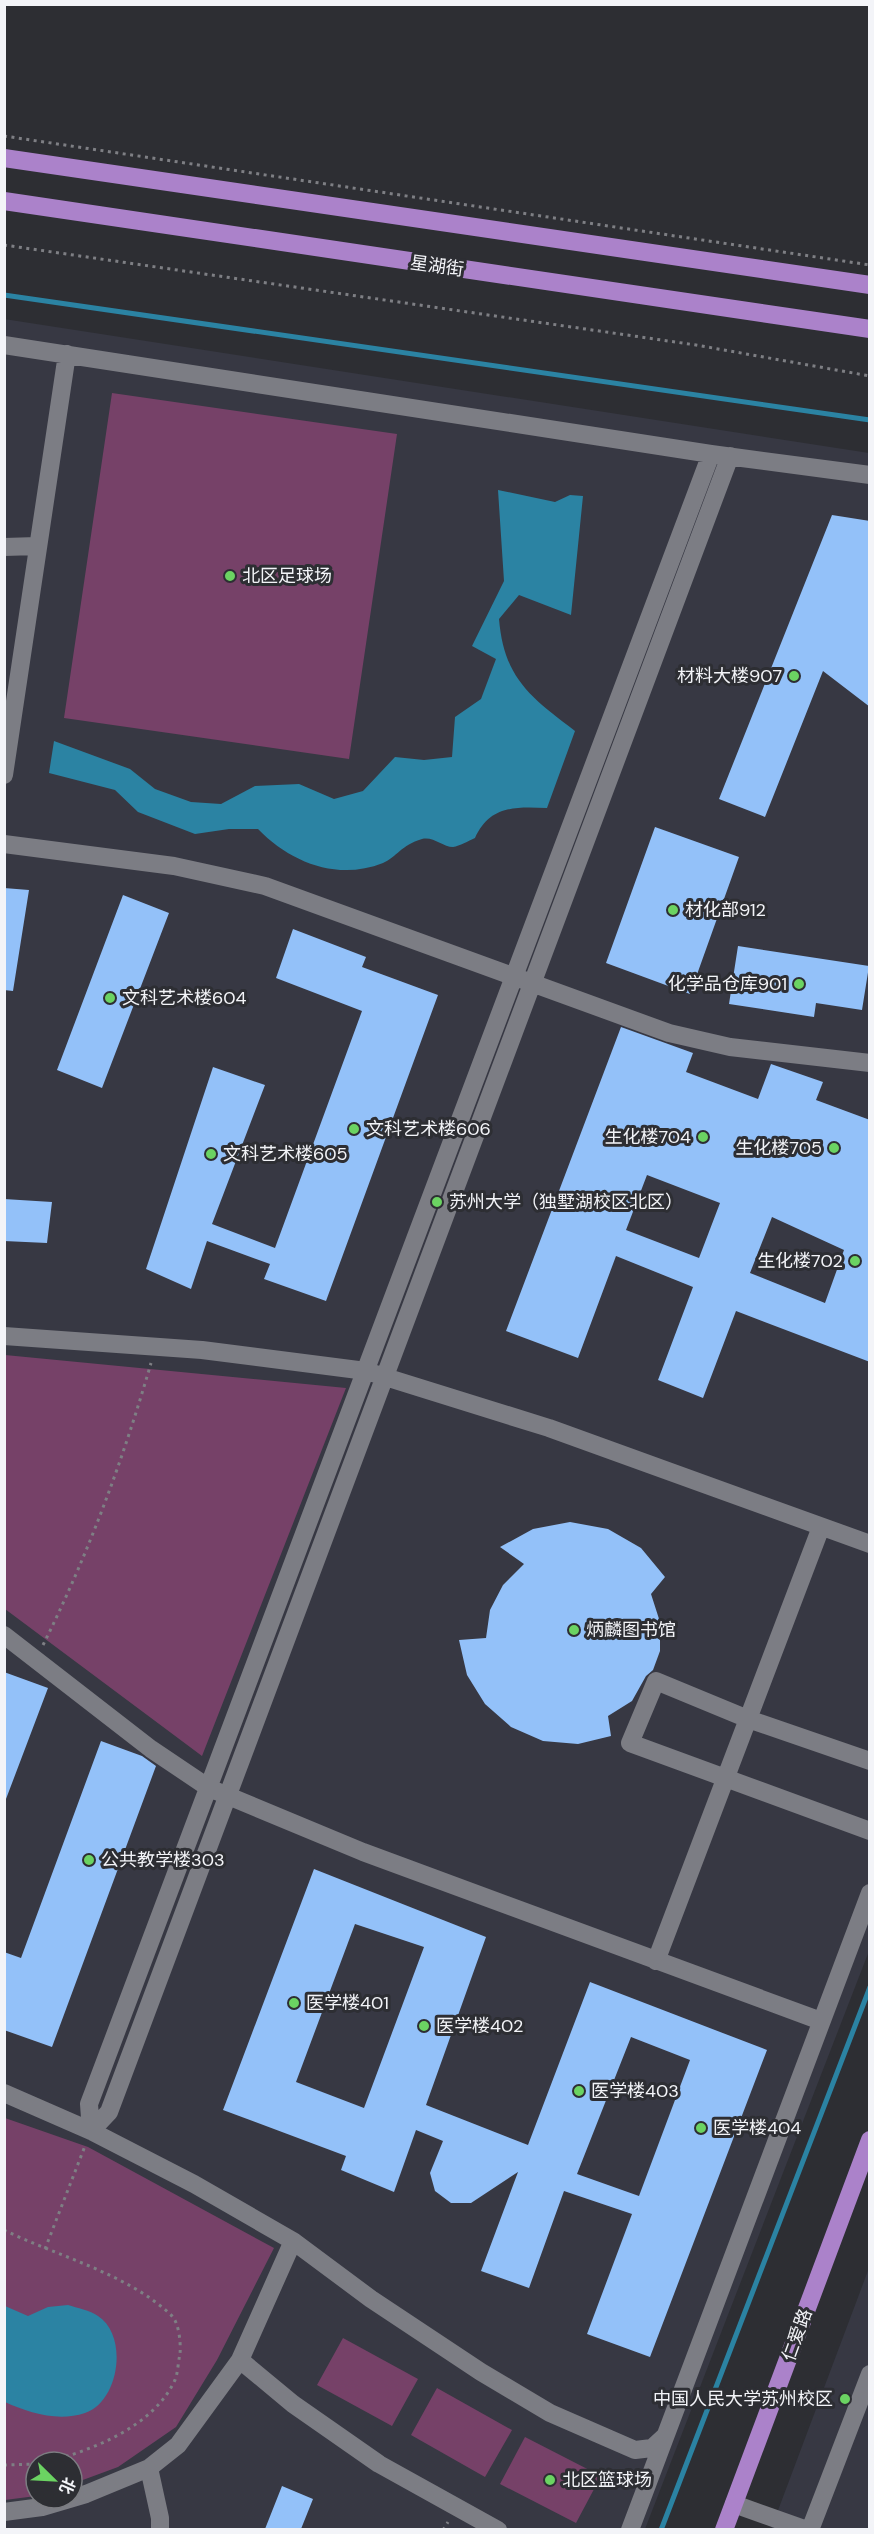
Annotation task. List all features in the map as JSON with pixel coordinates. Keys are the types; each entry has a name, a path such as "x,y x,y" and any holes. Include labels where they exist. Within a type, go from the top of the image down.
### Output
{"main road":[{"path":"4,158 870,285"},
{"name":"星湖街","path":"4,201 870,329"},
{"name":"仁爱路","path":"724,2529 870,2140"}],"lane":[{"path":"4,345 711,454 870,476"},
{"path":"4,775 66,354"},
{"path":"91,2131 109,2112 226,1796 375,1373 522,980 711,454"},
{"path":"522,980 730,456"},
{"path":"4,547 37,546"},
{"path":"4,844 174,866 266,886 669,1032 730,1047 870,1063"},
{"path":"4,1336 156,1347 375,1373 549,1428 870,1544"},
{"path":"91,2131 89,2104 209,1788 375,1373"},
{"path":"656,1961 821,1527"},
{"path":"4,1635 151,1749 209,1788 363,1852 821,2021"},
{"path":"870,1761 748,1719 656,1682 630,1743 870,1831"},
{"path":"630,2529 870,1893"},
{"path":"4,2094 91,2131 194,2184 293,2241 380,2305 481,2372 550,2413 635,2450 652,2448 665,2436"},
{"path":"4,2512 42,2508 86,2494 149,2468 178,2445 240,2360 293,2241"},
{"path":"240,2360 293,2404 379,2464 498,2529"},
{"path":"734,2504 808,2529 870,2374"},
{"path":"149,2468 160,2518 160,2529"}],"path":[{"path":"4,136 870,265"},
{"path":"4,245 696,345 870,376"},
{"path":"36,1660 67,1598 103,1506 135,1419 156,1347"},
{"path":"45,2249 91,2131"},
{"path":"4,2230 137,2289 173,2316 181,2344 176,2379 160,2404 129,2429 84,2451"},
{"path":"4,2465 24,2464"}],"shaded area":[{"name":"苏州大学（独墅湖校区北区）","path":"4,319 869,453 869,1951 645,2529 5,2529"},
{"name":"北区足球场","path":"112,393 397,434 349,759 64,718"},
{"path":"5,1355 346,1388 202,1756 5,1609"},
{"path":"5,2118 88,2147 274,2248 217,2360 176,2427 118,2467 84,2480 84,2450 24,2450 24,2498 5,2500"},
{"name":"中国人民大学苏州校区","path":"869,2268 869,2529 771,2529"},
{"path":"343,2338 418,2379 392,2426 317,2385"},
{"path":"437,2388 512,2430 485,2477 411,2435"},
{"name":"北区篮球场","path":"525,2437 601,2476 576,2523 500,2484"}],"water":[{"path":"498,490 555,502 570,495 583,496 571,615 519,595 499,619 502,639 513,671 532,696 575,731 547,808 505,810 488,819 475,838 453,847 426,838 409,844 383,863 349,870 332,869 316,866 285,851 258,829 229,829 195,834 138,812 115,790 49,773 54,741 130,769 155,789 191,802 221,804 255,786 299,784 334,799 363,791 395,757 424,760 452,757 455,717 481,699 496,659 472,646 504,581"},
{"path":"68,2305 98,2316 108,2325 114,2338 116,2368 106,2396 97,2406 85,2413 64,2417 34,2413 5,2402 5,2306 28,2316 48,2307"}],"building":[{"name":"材料大楼907","path":"832,515 870,521 870,707 823,671 765,817 719,799"},
{"name":"材化部912","path":"655,827 739,857 690,994 606,963"},
{"path":"4,888 29,890 13,991 4,990"},
{"name":"文科艺术楼604","path":"123,895 169,913 102,1088 57,1070"},
{"path":"293,929 366,957 362,967 438,995 326,1301 264,1279 270,1264 207,1241 191,1289 146,1269 213,1067 265,1085 212,1224 275,1248 362,1011 276,978"},
{"name":"化学品仓库901","path":"738,946 869,966 862,1010 816,1003 814,1017 729,1004"},
{"path":"621,1027 693,1053 686,1072 758,1099 771,1064 823,1082 816,1100 870,1120 870,1362 736,1311 703,1398 658,1380 693,1287 616,1256 578,1358 506,1331","holes":["647,1175 720,1203 699,1258 626,1230","772,1217 844,1250 825,1303 750,1273"]},
{"path":"4,1199 52,1202 47,1243 4,1241"},
{"name":"炳麟图书馆","path":"570,1522 608,1529 641,1548 665,1577 651,1594 660,1622 660,1651 653,1670 646,1676 632,1701 608,1716 611,1736 578,1744 543,1741 511,1727 485,1704 467,1675 459,1640 486,1638 490,1610 503,1585 524,1564 500,1547 533,1529"},
{"path":"4,1672 48,1688 6,1799 4,1798"},
{"name":"公共教学楼303","path":"101,1741 142,1756 156,1766 52,2047 4,2030 4,1952 21,1958"},
{"path":"314,1869 486,1937 426,2105 528,2145 590,1982 767,2050 650,2357 587,2334 632,2214 564,2191 529,2288 481,2271 518,2172 471,2203 451,2203 435,2191 430,2173 443,2141 416,2130 394,2192 341,2170 346,2156 223,2110","holes":["355,1924 424,1947 364,2108 296,2082","631,2037 690,2060 639,2196 577,2174"]},
{"path":"282,2486 313,2499 301,2529 265,2529"}],"waterway":[{"path":"4,295 870,420"},
{"path":"661,2530 870,1987"}],"place":[{"name":"北区足球场","path":"230,576"},
{"name":"材料大楼907","path":"794,676"},
{"name":"材化部912","path":"673,910"},
{"name":"化学品仓库901","path":"799,984"},
{"name":"文科艺术楼604","path":"110,998"},
{"name":"文科艺术楼606","path":"354,1129"},
{"name":"生化楼704","path":"703,1137"},
{"name":"生化楼705","path":"834,1148"},
{"name":"文科艺术楼605","path":"211,1154"},
{"name":"苏州大学（独墅湖校区北区）","path":"437,1202"},
{"name":"生化楼702","path":"855,1261"},
{"name":"炳麟图书馆","path":"574,1630"},
{"name":"公共教学楼303","path":"89,1860"},
{"name":"医学楼401","path":"294,2003"},
{"name":"医学楼402","path":"424,2026"},
{"name":"医学楼403","path":"579,2091"},
{"name":"医学楼404","path":"701,2128"},
{"name":"中国人民大学苏州校区","path":"845,2399"},
{"name":"北区篮球场","path":"550,2480"}]}
